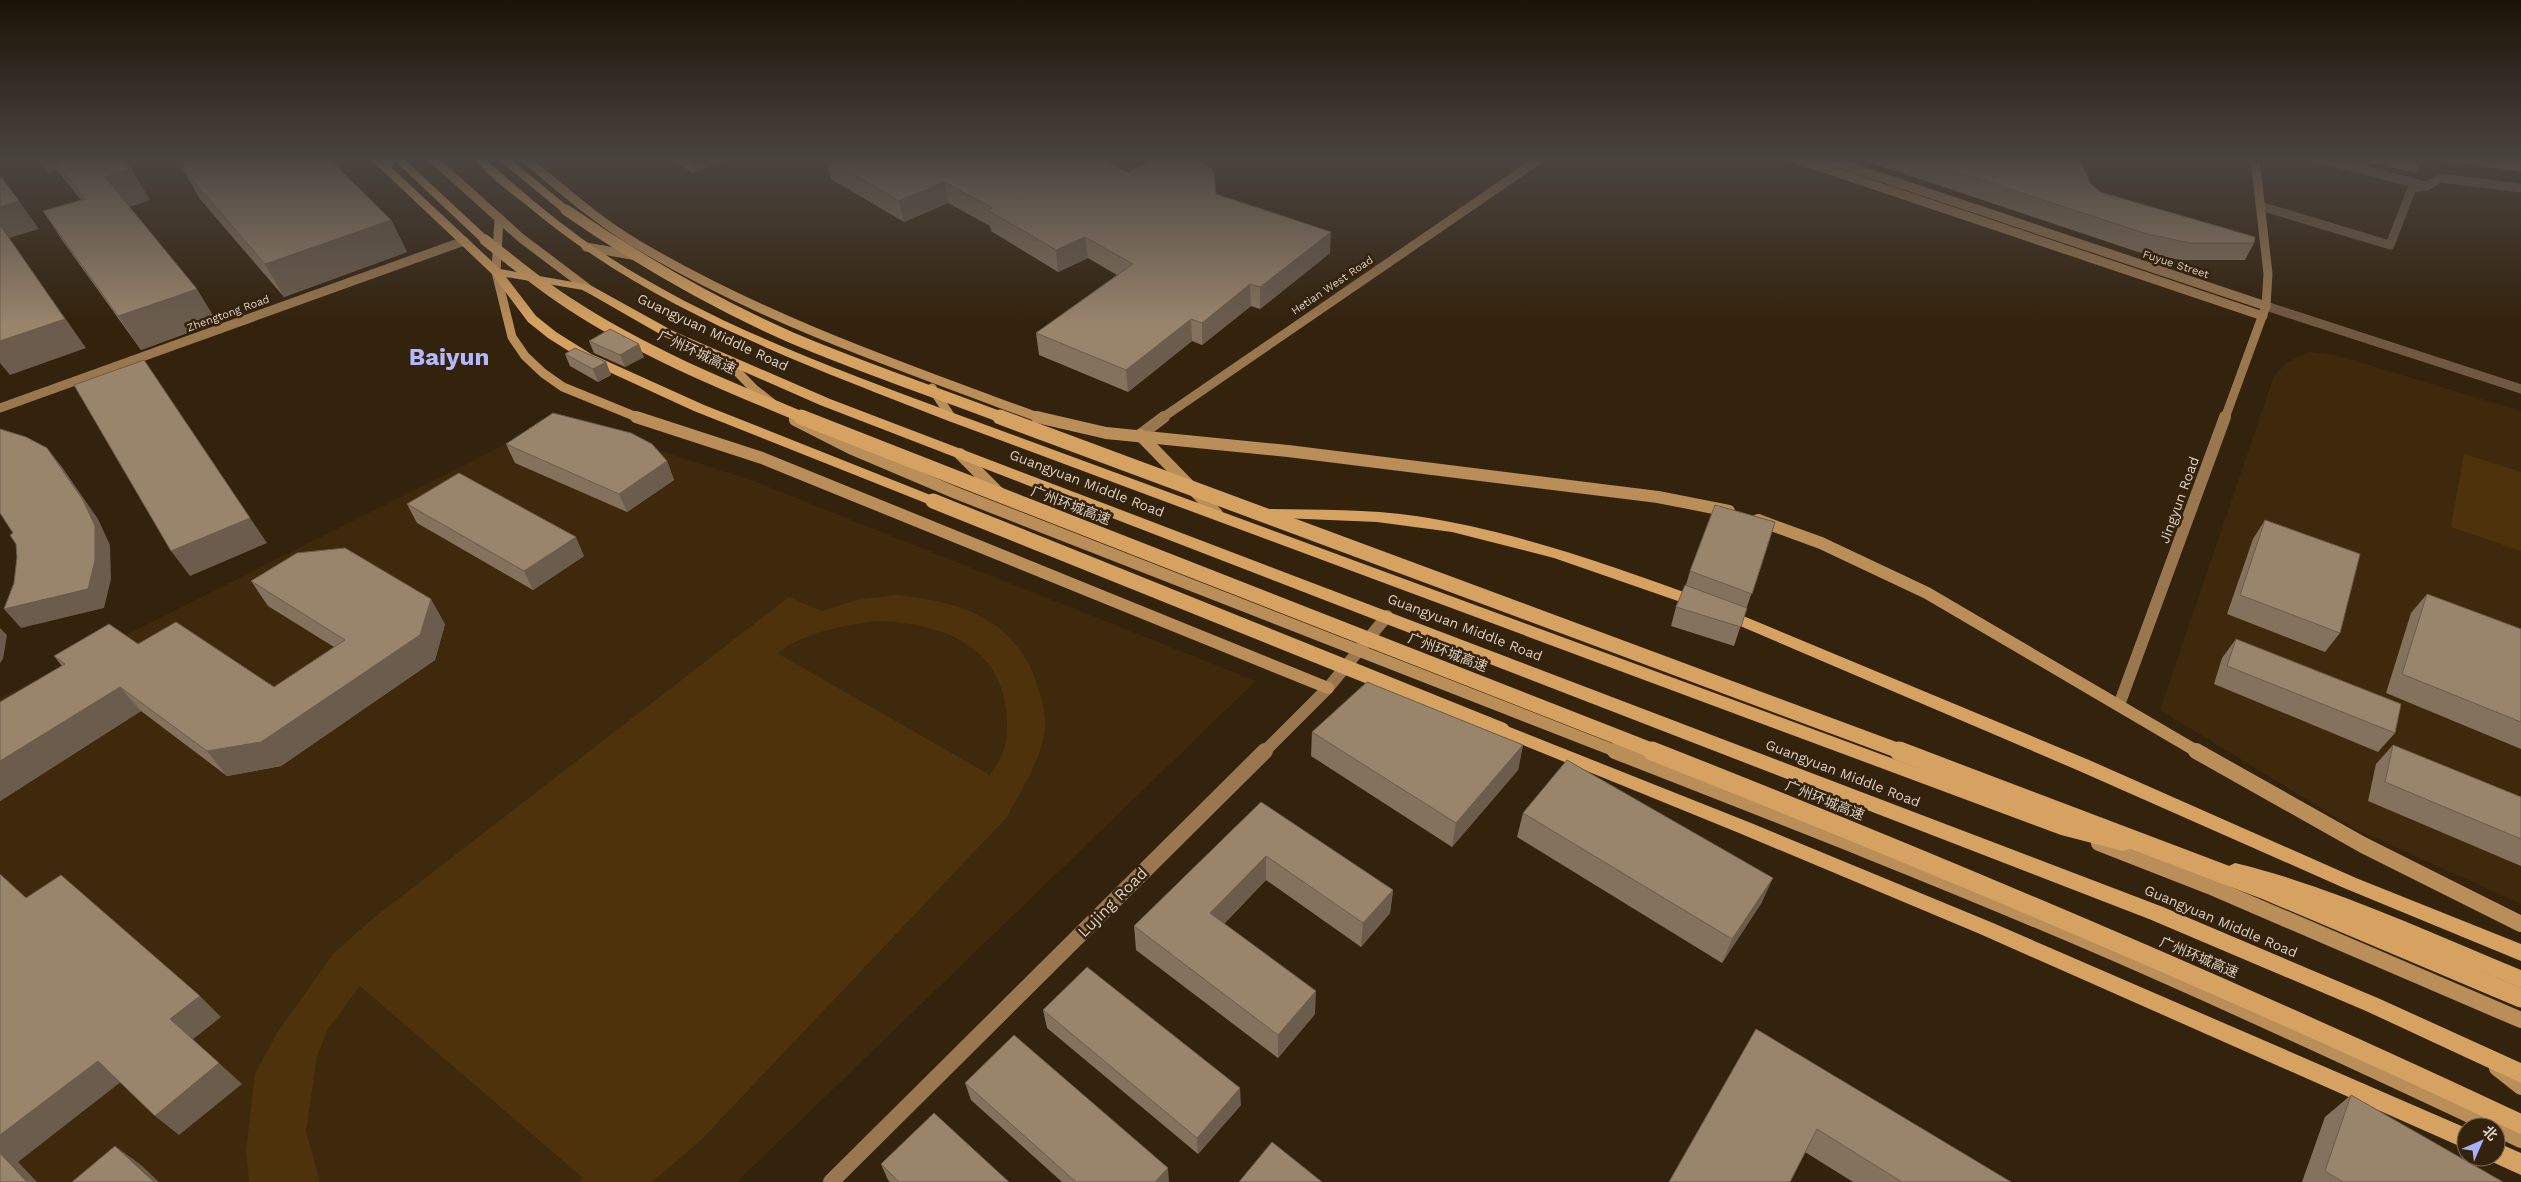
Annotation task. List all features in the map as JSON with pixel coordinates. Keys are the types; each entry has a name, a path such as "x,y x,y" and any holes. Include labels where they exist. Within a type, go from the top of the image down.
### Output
{"highway":[{"path":"438,213 464,242 496,272 532,319 552,335 587,356 699,408 1947,911 2126,987 2456,1135"},
{"name":"广州环城高速","path":"453,213 543,286 580,311 678,364 875,446 1825,819 2217,983 2432,1080 2521,1124"},
{"name":"Guangyuan Middle Road","path":"543,213 586,247 649,287 726,326 951,417 2067,830"},
{"path":"570,213 612,244 723,307 774,330 941,396 1306,528 2068,813 2262,889 2521,998"},
{"path":"496,272 586,287"},
{"name":"Guangyuan Middle Road","path":"586,287 623,310 725,359 825,402 2156,912 2476,1050 2521,1072"},
{"path":"1217,514 1348,515 1415,521 1486,534 1557,554 1736,617 2350,883 2521,953"},
{"path":"2067,830 2264,878 2359,912 2521,979"},
{"path":"2506,1157 2521,1164"}],"main road":[{"name":"Guangyuan Middle Road","path":"493,213 586,287"},
{"path":"593,213 664,260 772,315 924,376 1046,420 1082,429 1658,497 1743,515 1821,543 1927,593 2262,790 2346,836 2521,924"},
{"path":"499,219 496,272 512,337 525,356 543,373 563,386 639,418 762,458 1328,688"},
{"path":"586,247 664,260"},
{"path":"725,359 753,388 808,428 850,448 1025,521 1797,822 2026,915 2333,1050 2474,1117"},
{"path":"924,376 951,417"},
{"path":"1140,435 1217,514"},
{"path":"960,454 1025,521"},
{"name":"Guangyuan Middle Road","path":"2067,830 2218,890 2521,1020"},
{"path":"2476,1050 2521,1087"},
{"path":"2506,1132 2521,1140"}],"street":[{"name":"Hetian West Road","path":"1140,435 1191,397 1460,213"},
{"name":"Fuyue Street","path":"1964,213 2265,311"},
{"name":"Fuyue Street","path":"1983,213 2265,311"},
{"path":"2261,213 2268,274 2265,311 2521,390"},
{"path":"2284,213 2390,245 2402,213"},
{"name":"Zhengtong Road","path":"0,408 464,242"},
{"name":"Jingyun Road","path":"2118,705 2265,311"},
{"name":"Lujing Road","path":"831,1182 1328,688 1360,651 1386,616"}],"shaded area":[{"path":"2309,352 2336,355 2521,411 2521,904 2355,829 2160,710 2274,376 2287,362"},
{"path":"558,418 754,481 1256,681 737,1182 0,1182 0,698"},
{"path":"2464,454 2521,472 2521,551 2451,527"},
{"path":"896,595 941,602 981,616 998,627 1013,641 1026,659 1036,681 1042,699 1045,718 1043,742 1030,775 1007,817 701,1140 652,1182 579,1182 583,1178 360,986 328,1029 317,1056 306,1131 320,1182 249,1182 246,1150 255,1074 277,1033 333,954 371,920 789,597 821,611 857,600","holes":["875,621 898,622 920,626 961,640 978,652 991,668 1001,687 1006,710 1007,729 1003,752 990,775 777,653 800,640 824,631"]}],"building":[{"path":"45,213 135,213 197,289 118,316"},
{"path":"221,213 384,213 391,220 265,264"},
{"path":"993,213 1274,213 1331,232 1260,287 1250,284 1202,323 1191,319 1126,370 1036,333 1133,264 1085,237 1056,250"},
{"path":"2083,213 2173,213 2255,237 2254,243 2190,243 2147,234"},
{"path":"0,225 65,319 0,341"},
{"path":"610,329 639,344 620,355 589,341"},
{"path":"575,348 606,362 593,369 565,354"},
{"path":"144,360 250,518 171,551 74,385"},
{"path":"553,413 631,433 652,444 667,461 619,494 506,444"},
{"path":"0,429 26,437 47,448 83,500 95,526 95,560 88,589 4,609 14,583 17,557 16,544 10,535 13,533 0,513"},
{"path":"459,473 576,537 524,571 407,504"},
{"path":"1715,505 1775,522 1752,594 1690,571"},
{"path":"2265,520 2360,554 2340,633 2240,595"},
{"path":"345,548 431,599 420,635 261,742 207,751 120,687 0,761 0,702 65,664 54,656 109,624 138,644 176,622 274,687 345,640 251,581 297,553"},
{"path":"1685,585 1747,608 1741,627 1676,607"},
{"path":"2427,594 2521,629 2521,722 2402,674"},
{"path":"2236,639 2401,704 2395,733 2227,666"},
{"path":"1367,682 1523,745 1456,823 1312,732"},
{"path":"2393,745 2521,797 2521,839 2385,782"},
{"path":"1567,760 1773,878 1732,939 1523,813"},
{"path":"1261,802 1393,890 1363,923 1266,856 1210,913 1316,991 1278,1035 1134,926"},
{"path":"0,874 26,898 61,875 200,996 170,1019 219,1063 155,1116 98,1061 0,1135"},
{"path":"1087,967 1240,1088 1197,1138 1043,1010"},
{"path":"1756,1029 2011,1182 1902,1182 1817,1129 1790,1182 1669,1182"},
{"path":"1014,1035 1168,1168 1155,1182 1076,1182 965,1083"},
{"path":"2351,1095 2456,1155 2456,1167 2477,1167 2503,1182 2343,1182 2325,1171"},
{"path":"934,1113 1009,1182 899,1182 881,1164"},
{"path":"1272,1142 1322,1182 1239,1182"},
{"path":"115,1146 154,1182 72,1182"},
{"path":"0,1153 27,1182 0,1182"}],"district":[{"name":"Baiyun","path":"449,357"}]}
